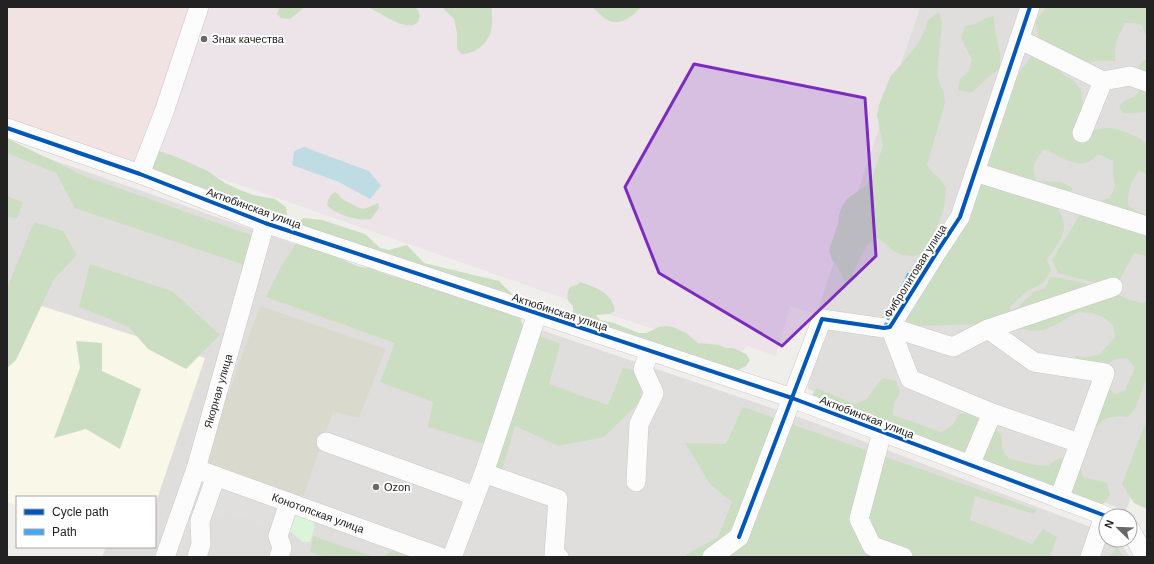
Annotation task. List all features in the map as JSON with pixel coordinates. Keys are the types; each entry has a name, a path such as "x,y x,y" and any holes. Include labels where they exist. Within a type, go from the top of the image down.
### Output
{"street":[{"path":"140,174 164,112 199,7"},
{"name":"Фибролитовая улица","path":"717,556 739,537 822,319 884,328 890,327 960,217 1030,7"},
{"path":"1019,39 1103,81 1130,76 1147,82"},
{"path":"1082,133 1103,81"},
{"name":"Актюбинская улица","path":"7,128 140,174 265,223 792,398 1098,513"},
{"path":"975,172 1147,226"},
{"name":"Якорная улица","path":"165,557 196,469 265,223"},
{"path":"890,327 953,347 988,329 1113,287"},
{"path":"452,557 484,473 537,314"},
{"path":"890,327 910,379 992,413 1079,443"},
{"path":"988,329 1034,362 1105,373 1059,499"},
{"path":"636,482 639,424 654,393 643,369 650,351"},
{"path":"970,465 992,413"},
{"path":"882,432 859,519 872,546 904,557"},
{"path":"326,442 475,496"},
{"name":"Конотопская улица","path":"196,469 432,556"},
{"path":"484,473 558,499 554,555 559,557"},
{"path":"196,557 201,544 200,521 216,476"},
{"path":"279,557 282,548 278,536 289,503"},
{"path":"1090,557 1098,535"},
{"path":"1138,544 1145,557"}],"highlighted area":[{"path":"694,64 865,98 876,256 782,346 659,273 625,187"}],"shaded area":[{"path":"7,7 209,7 152,170 7,120"},
{"path":"209,7 920,7 816,314 790,306 776,356 747,346 737,356 620,318 157,156"},
{"path":"920,7 1147,7 1147,452 1127,508 1118,508 808,389 816,314"},
{"path":"7,144 550,333 810,421 1098,530 1098,548 1124,548 1130,557 102,557 106,548 156,548 156,496 16,496 16,506 7,502"},
{"path":"7,295 205,358 156,502 156,496 16,496 16,506 7,502"},
{"path":"260,306 386,349 359,418 333,412 302,500 202,466"},
{"path":"201,482 207,484 183,552 177,550"},
{"path":"218,483 286,507 278,529 228,512 213,524 204,521"}],"green space":[{"path":"280,7 305,7 290,19 281,18 277,14"},
{"path":"368,7 414,7 418,10 420,16 418,22 414,25 407,25 396,22"},
{"path":"442,7 492,7 491,32 486,42 472,52 461,54 457,48 457,33 454,19"},
{"path":"591,7 641,7 624,21 613,22 603,17"},
{"path":"1046,7 1147,7 1147,35 1145,34 1142,25 1125,23 1117,39 1115,61 1085,63 1072,58 1060,48 1039,38 1035,22"},
{"path":"939,12 942,22 937,75 944,93 945,103 927,165 946,187 944,208 930,247 923,253 913,256 902,255 892,250 877,238 868,244 844,289 844,280 838,267 832,260 829,250 838,224 842,206 848,198 864,187 874,172 883,146 877,115 879,105 890,77 917,45 926,28 928,20"},
{"path":"994,16 1000,54 1000,68 971,93 958,90 960,79 969,71 972,59 961,38 965,26 976,24 986,18"},
{"path":"1037,49 1055,64 1062,74 1073,80 1081,90 1084,120 1083,131 1106,128 1116,129 1133,135 1147,144 1147,174 1139,171 1133,179 1128,195 1128,205 1138,212 1147,215 1147,255 1134,253 1119,281 1093,282 1058,273 1052,260 1086,205 1110,198 1115,186 1113,161 1098,154 1092,160 1083,163 1071,162 1044,149 1034,164 1036,181 1061,182 1073,188 1067,198 1057,204 1064,223 1064,228 1062,236 1047,259 1051,271 1042,284 1027,291 1010,307 1007,320 992,323 962,325 915,326 896,315 953,229 1013,81"},
{"path":"1147,59 1147,83 1136,71 1142,61"},
{"path":"1142,88 1147,90 1147,112 1123,113 1119,106 1126,100 1134,97"},
{"path":"8,139 84,176 254,236 244,265 75,208 56,173 7,153"},
{"path":"156,150 206,170 225,183 240,190 253,195 275,199 286,207 287,214 284,220 156,183 144,152"},
{"path":"335,192 342,199 359,208 364,209 378,203 379,208 371,219 359,219 345,216 332,210 327,205 330,197"},
{"path":"7,196 23,203 17,218 7,217"},
{"path":"303,218 322,220 365,234 380,248 389,250 407,245 424,263 499,281 513,295 519,311 525,336 488,445 428,427 433,402 380,382 395,343 266,297 281,267 298,240 360,267 370,268 406,280 415,279 297,225"},
{"path":"34,222 63,231 77,255 54,279 16,360 7,368 7,288"},
{"path":"90,264 172,291 220,335 186,369 148,349 129,327 79,307"},
{"path":"1050,277 1084,283 1108,293 1142,303 1147,301 1147,377 1136,407 1128,417 1113,417 1103,420 1096,428 1090,441 1099,376 1115,395 1125,390 1135,368 1127,358 1115,359 1103,367 1079,367 1075,356 1087,357 1099,355 1115,337 1113,325 1103,317 1092,313 1078,312 1044,330 1031,331 1019,328 1011,318 1016,309 1033,292 1045,288"},
{"path":"580,282 592,286 607,295 614,305 615,311 610,314 596,315 600,320 614,323 639,333 646,333 659,327 673,327 686,333 698,343 733,348 746,354 750,360 746,366 735,372 566,315 573,313 573,306 567,297 570,287 577,285"},
{"path":"535,334 560,344 549,384 608,405 623,368 640,372 641,401 604,437 559,446 515,426 502,471 488,467"},
{"path":"76,341 102,343 102,371 141,389 120,449 86,429 54,438 80,368"},
{"path":"883,378 896,381 900,393 894,403 893,415 941,432 952,426 959,414 972,413 995,427 1002,437 1002,449 1009,459 1047,466 1058,459 1071,457 1080,466 1083,477 1107,483 1110,495 1103,504 1092,508 875,424 870,413 858,418 809,401 816,388 855,404 867,399"},
{"path":"743,407 1037,510 1034,514 975,496 970,520 1032,544 1043,529 1057,537 1050,557 736,557 728,553 724,557 686,557 687,554 718,537 732,502 710,484 685,443 726,444"},
{"path":"1147,419 1147,509 1134,503 1122,484"},
{"path":"289,509 313,519 314,527 310,542 303,542 291,532 282,528"},
{"path":"313,536 374,557 326,557 310,552"},
{"path":"396,548 413,557 383,557"},
{"path":"1117,548 1125,557 1109,557"}],"water":[{"path":"304,147 369,171 381,186 370,199 339,182 292,165 294,151"}],"marked path":[{"path":"884,328 909,273 931,256"}],"cycle path":[{"path":"739,537 822,319 884,328 890,327 960,217 1030,7"},
{"path":"7,128 140,174 265,223 792,398 1098,513"}],"place":[{"name":"Знак качества","path":"204,39"},
{"name":"Ozon","path":"376,487"}]}
